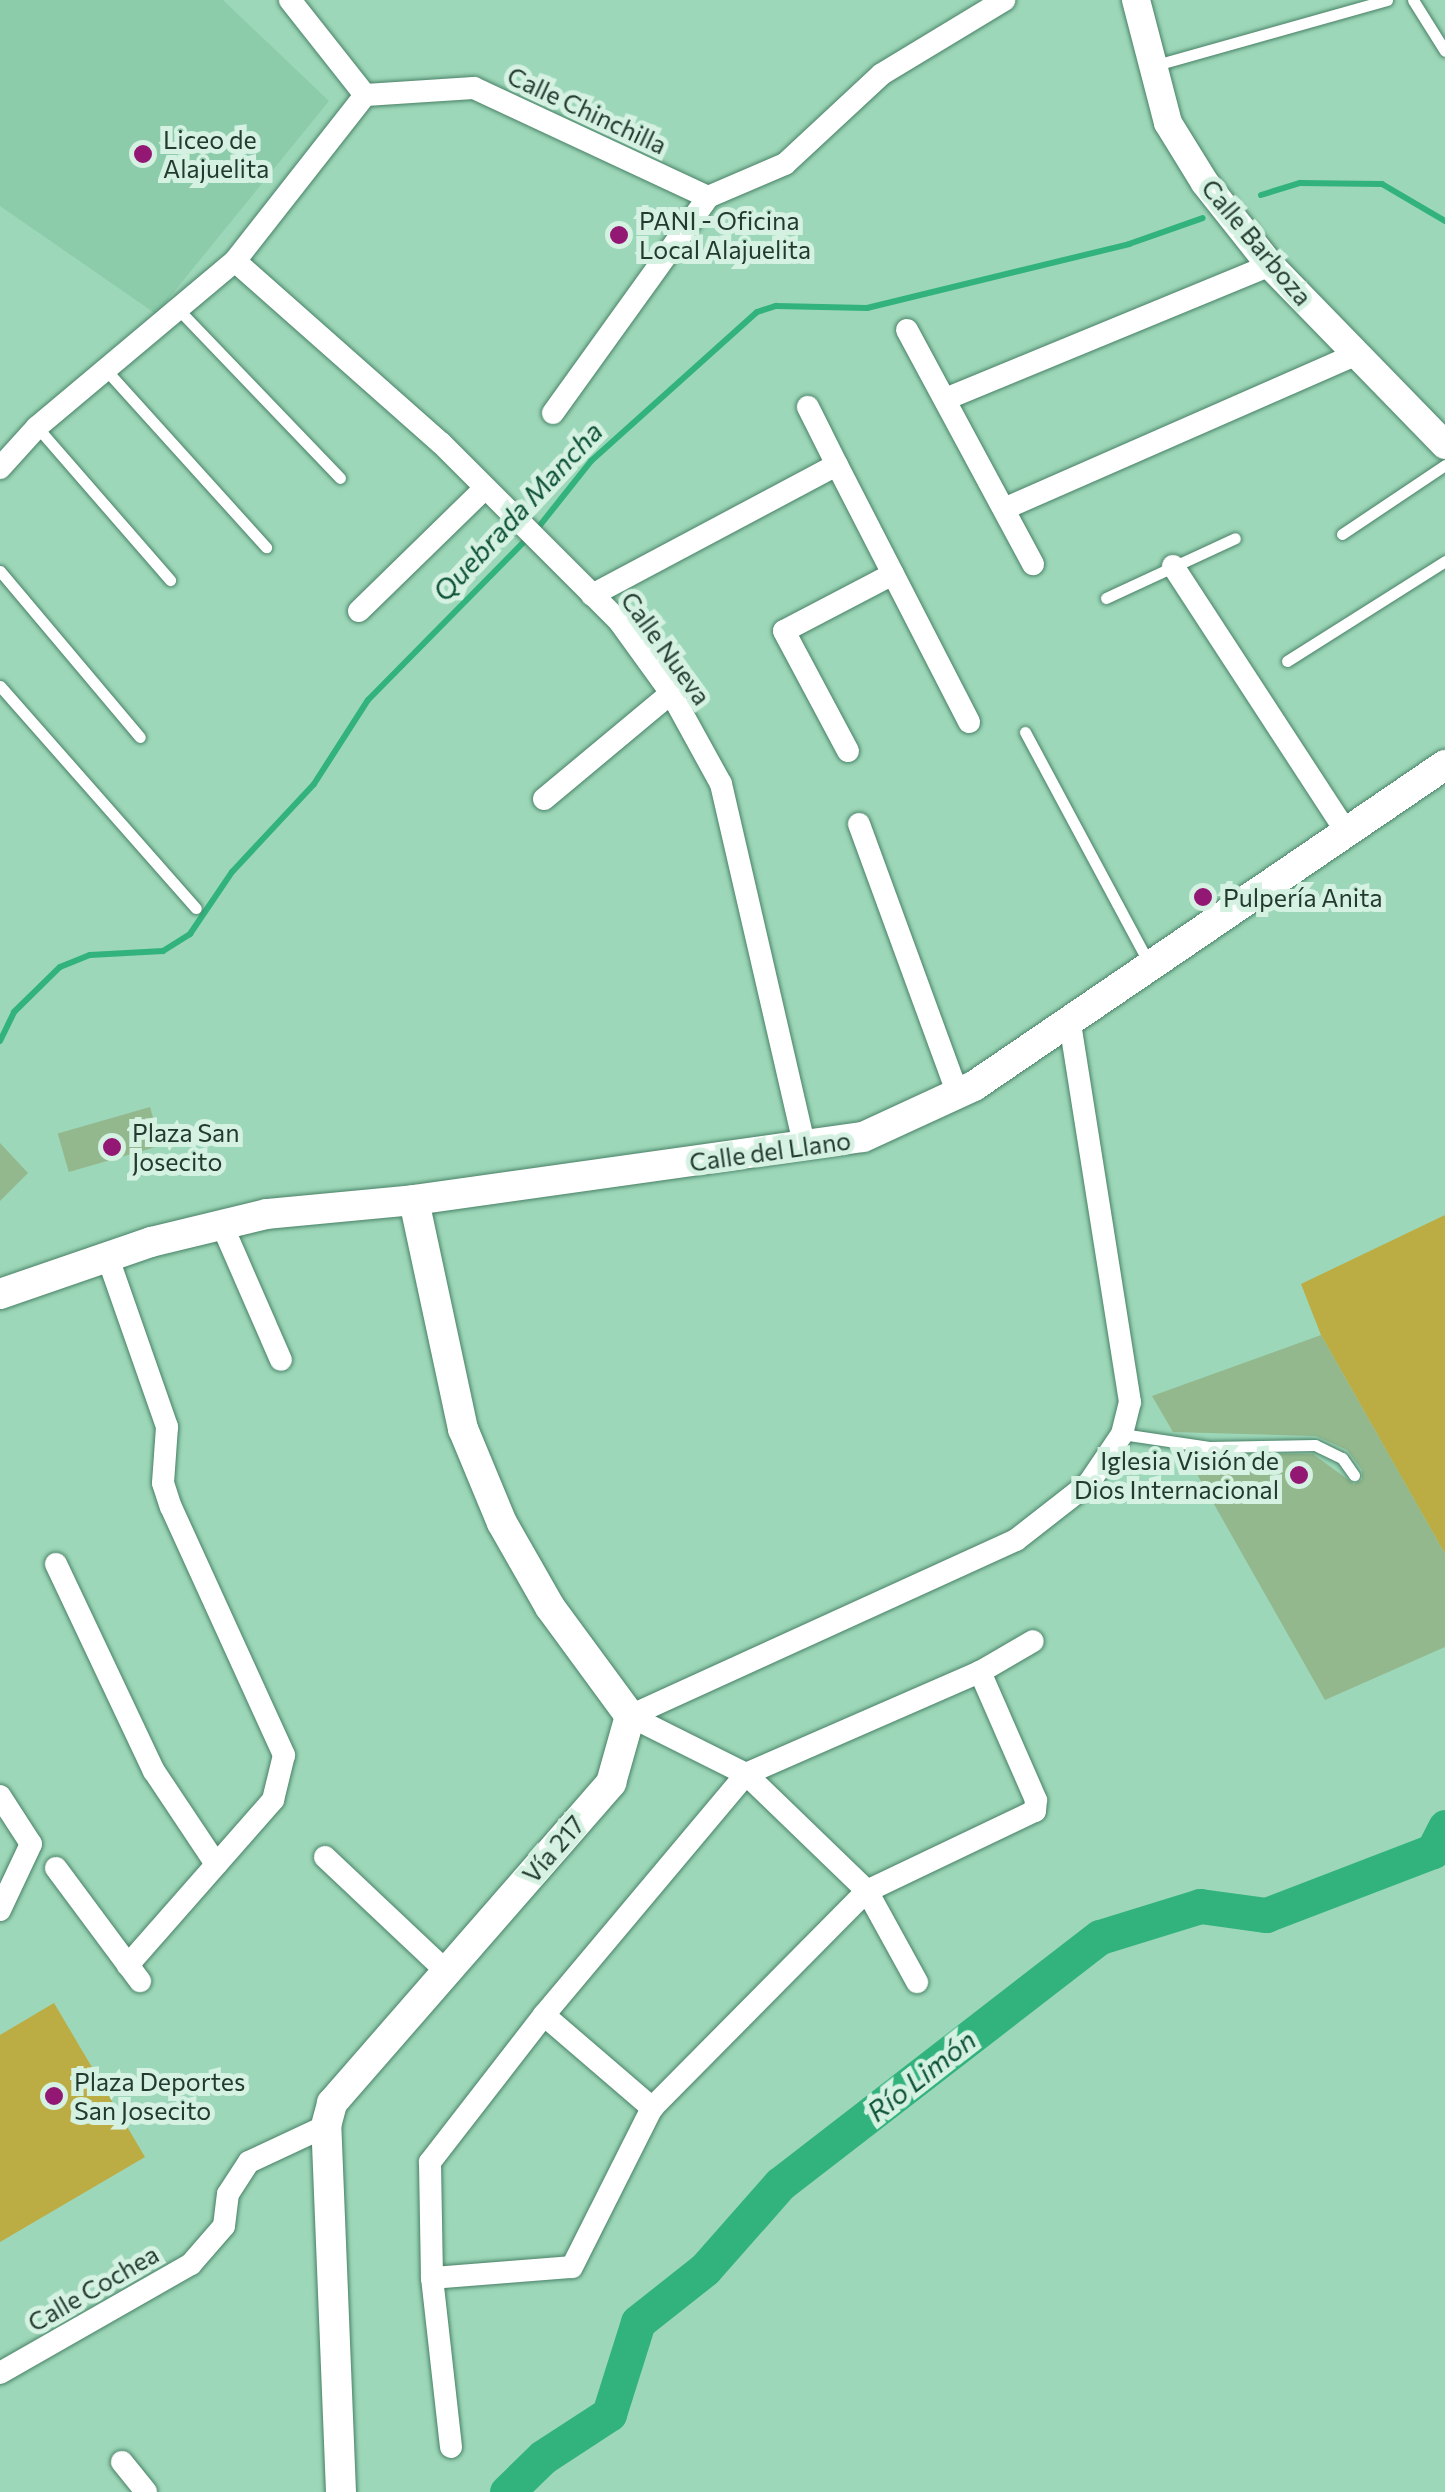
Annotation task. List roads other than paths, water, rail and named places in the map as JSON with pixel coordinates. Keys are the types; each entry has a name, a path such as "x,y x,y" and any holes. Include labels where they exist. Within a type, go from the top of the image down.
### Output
{"main road":[{"name":"Calle del Llano","path":"0,1294 109,1261 151,1242 267,1214 414,1200 863,1137 958,1095 1070,1024 1445,765"},
{"path":"414,1200 463,1429 502,1523 550,1607 630,1716"},
{"name":"Vía 217","path":"326,2126 332,2103 611,1782 630,1716"},
{"path":"326,2126 341,2492"}],"street":[{"path":"0,468 37,427 234,261 365,95 290,0"},
{"path":"553,413 708,197 785,164 882,74 1004,0"},
{"name":"Calle Barboza","path":"1136,0 1168,123 1270,266 1445,446"},
{"name":"Calle Chinchilla","path":"365,95 474,88 708,197"},
{"name":"Calle Nueva","path":"234,261 485,488 592,595 671,693 721,784 805,1147"},
{"path":"948,398 1270,266"},
{"path":"906,330 948,398 1033,564"},
{"path":"1006,508 1357,354"},
{"path":"808,406 970,722"},
{"path":"592,595 837,464"},
{"path":"359,611 485,488"},
{"path":"1173,566 1347,833"},
{"path":"848,751 784,631 893,574"},
{"path":"544,799 671,693"},
{"path":"859,824 958,1095"},
{"path":"630,1716 1016,1540 1089,1484 1122,1434 1130,1402 1070,1024"},
{"path":"222,1225 280,1360"},
{"path":"56,1868 134,1973 216,1864 272,1800 284,1755 171,1507 164,1483 167,1427 109,1261"},
{"path":"56,1564 154,1772 216,1864"},
{"path":"451,2447 432,2278 426,2170 544,2015 746,1774 980,1672 1033,1641"},
{"path":"432,2278 572,2267 652,2108 867,1891 1035,1811 1036,1800 980,1672"},
{"path":"630,1716 746,1774 867,1891 916,1982"},
{"path":"0,1796 31,1844 0,1910"},
{"path":"326,1857 446,1971"},
{"path":"544,2015 652,2108"},
{"name":"Calle Cochea","path":"0,2373 191,2264 224,2226 228,2194 249,2162 326,2126"},
{"path":"122,2462 146,2492"}],"lane":[{"path":"1151,66 1387,0"},
{"path":"1413,0 1445,52"},
{"path":"178,309 340,478"},
{"path":"106,370 266,547"},
{"path":"37,427 170,580"},
{"path":"1342,534 1445,464"},
{"path":"1106,598 1234,538"},
{"path":"1286,662 1445,561"},
{"path":"0,571 140,737"},
{"path":"0,686 196,908"},
{"path":"1025,732 1152,969"},
{"path":"1122,1434 1208,1447 1315,1446 1342,1458 1354,1475"}],"waterway":[{"name":"Quebrada Mancha","path":"1261,195 1300,183 1382,184 1445,221"},
{"name":"Quebrada Mancha","path":"537,529 591,461 757,312 776,306 867,308 1129,244 1203,218"},
{"name":"Quebrada Mancha","path":"0,1041 14,1012 60,967 90,955 163,951 190,934 232,872 314,784 368,700 528,538"},
{"name":"Río Limón","path":"507,2492 543,2457 609,2414 638,2322 705,2269 780,2184 1100,1937 1200,1906 1266,1915 1433,1851 1445,1827"}],"place":[{"name":"Liceo de Alajuelita","path":"143,154"},
{"name":"PANI - Oficina Local Alajuelita","path":"619,235"},
{"name":"Pulpería Anita","path":"1203,897"},
{"name":"Plaza San Josecito","path":"112,1147"},
{"name":"Iglesia Visión de Dios Internacional","path":"1299,1475"},
{"name":"Plaza Deportes San Josecito","path":"54,2096"}]}
